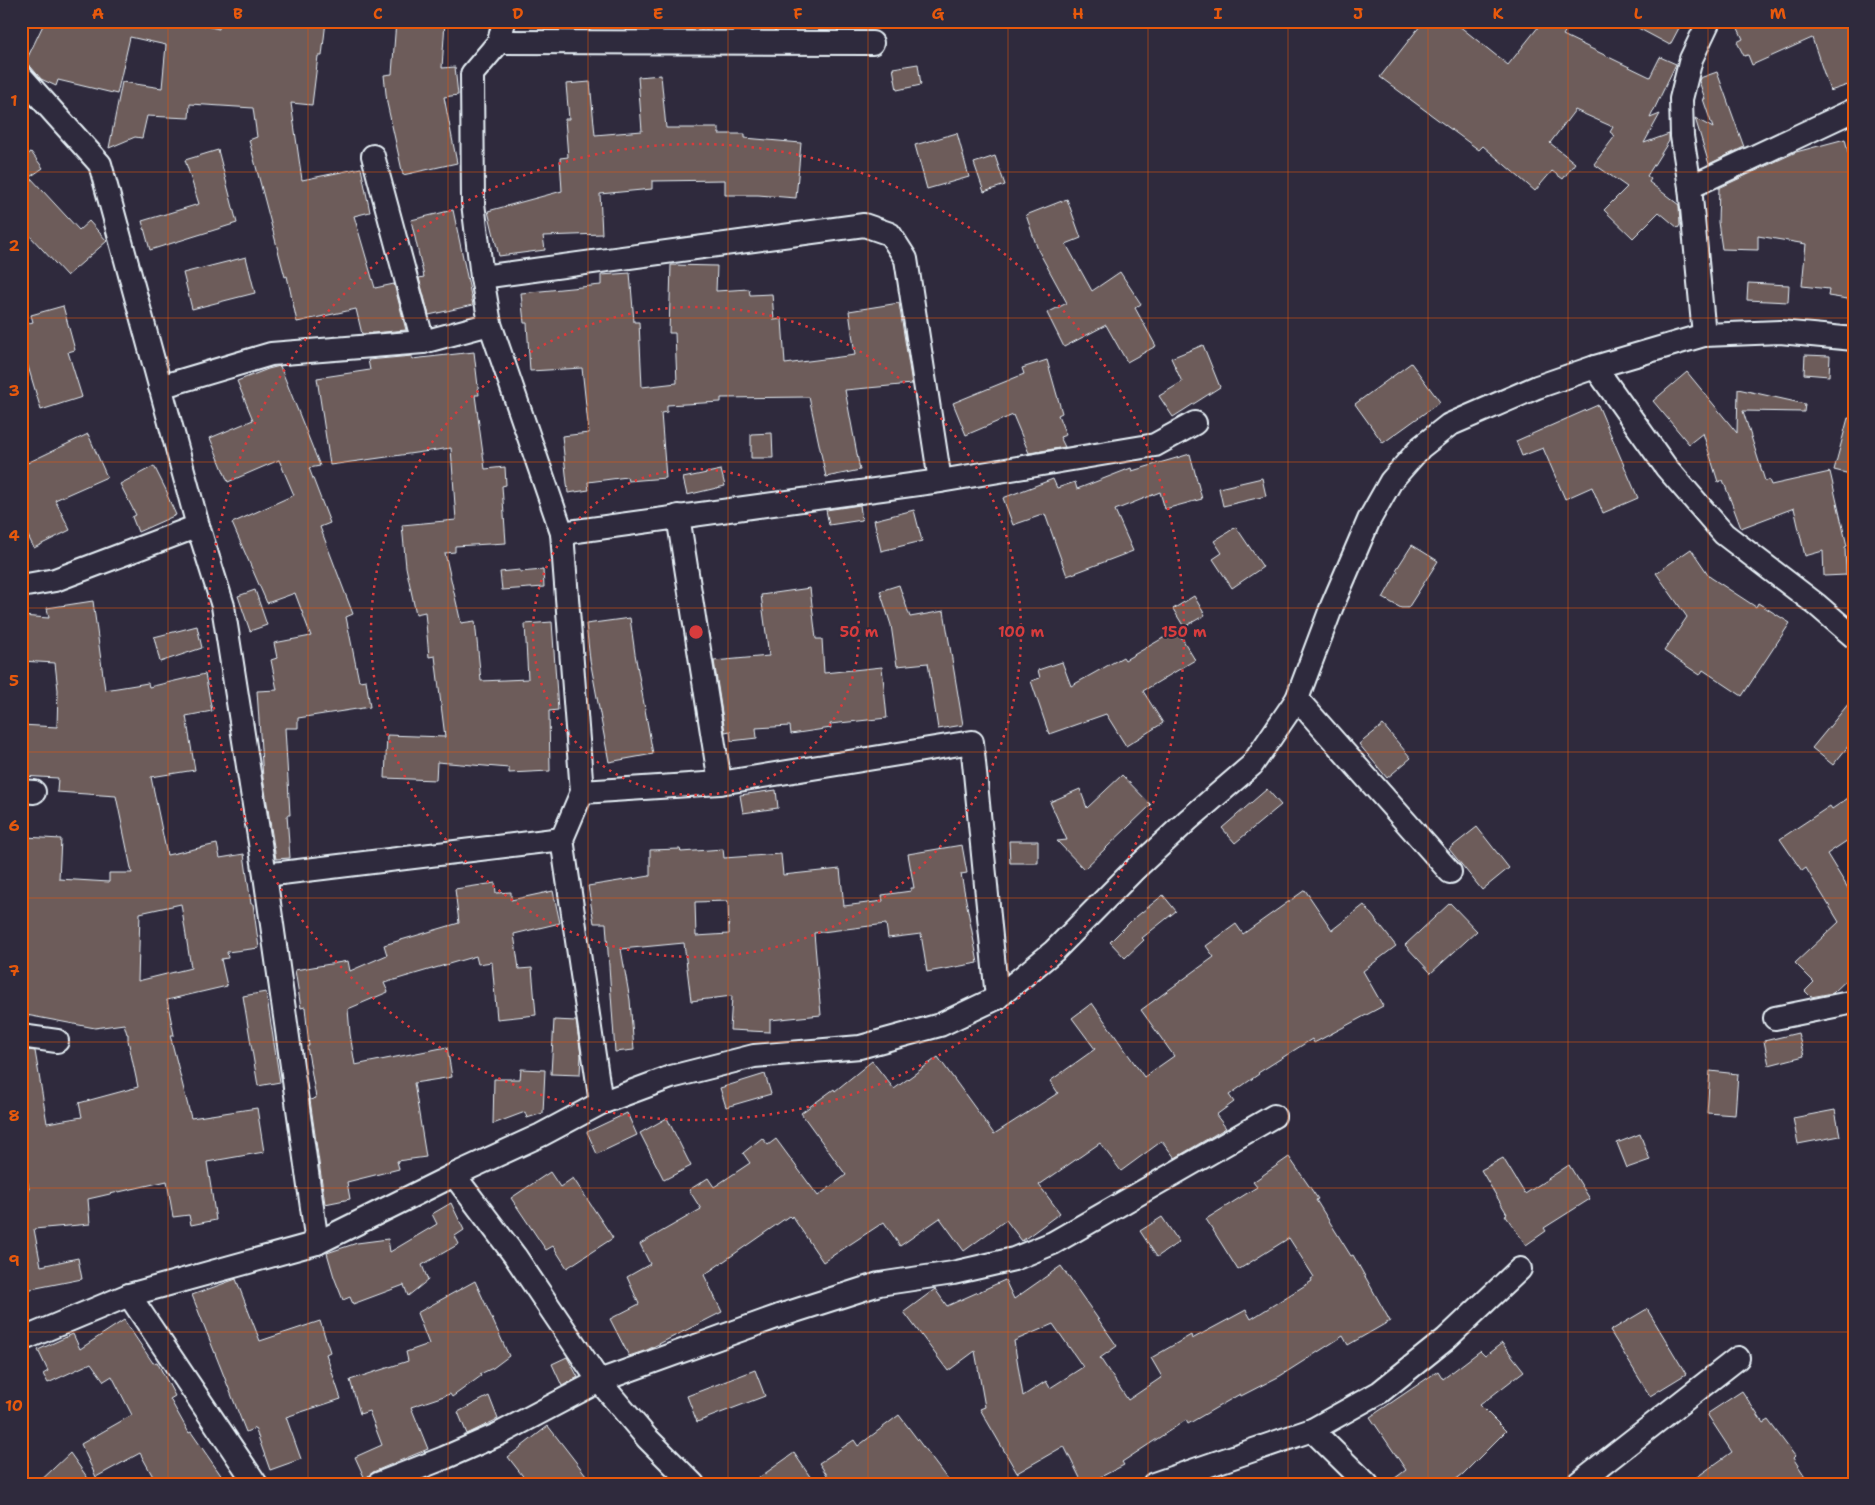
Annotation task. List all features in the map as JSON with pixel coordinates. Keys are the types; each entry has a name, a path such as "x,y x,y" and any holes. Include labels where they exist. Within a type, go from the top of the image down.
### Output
{"street":[{"path":"1704,335 1690,187 1682,136 1682,99 1691,58 1709,21"},
{"path":"602,1103 562,839 582,792 562,533 490,324 473,203 472,74 502,32 872,43"},
{"path":"21,76 100,164 198,526 223,606 265,875 318,1243"},
{"path":"1690,187 1854,110"},
{"path":"373,156 423,342"},
{"path":"482,277 864,225 890,234 906,259 940,481"},
{"path":"160,387 271,354 423,342 490,324"},
{"path":"21,1340 130,1295 318,1243 454,1175 541,1135 602,1103 671,1077 754,1056 860,1047 940,1025 997,998 1054,951 1133,871 1252,765 1297,699 1332,606 1369,520 1391,481 1421,447 1449,425 1537,387 1596,367 1704,335 1780,332 1854,339"},
{"path":"1596,367 1666,467 1724,534 1817,605 1854,637"},
{"path":"562,533 940,481 1155,445 1195,423"},
{"path":"678,516 720,783"},
{"path":"21,586 55,580 198,526"},
{"path":"1297,699 1450,872"},
{"path":"582,792 720,783 972,742 997,998"},
{"path":"265,875 562,839"},
{"path":"1775,1018 1854,1002"},
{"path":"21,1036 57,1041"},
{"path":"378,1484 499,1434 599,1381 779,1316 879,1284 954,1273 1014,1259 1053,1243 1274,1116"},
{"path":"454,1175 515,1256 599,1381 647,1438 693,1484"},
{"path":"1154,1484 1312,1430 1380,1392 1446,1339 1520,1268"},
{"path":"130,1295 256,1484"},
{"path":"1577,1484 1738,1358"},
{"path":"1312,1430 1367,1484"}],"building":[{"path":"45,21 184,21 219,29 220,21 326,21 322,56 318,56 312,105 291,103 302,180 361,168 370,212 354,216 375,288 394,284 406,330 362,334 356,309 297,322 287,276 285,277 249,140 257,137 253,108 190,104 189,118 147,116 142,138 135,137 109,148 122,82 162,88 166,45 130,37 117,94 58,80 56,86 41,79 25,63"},
{"path":"396,21 445,21 442,68 455,67 458,95 444,97 457,163 403,175 387,103 384,75 392,74"},
{"path":"1424,21 1453,21 1508,65 1543,21 1572,21 1563,35 1650,77 1660,57 1676,64 1650,118 1660,114 1644,143 1669,134 1669,141 1647,176 1651,179 1649,182 1679,205 1680,225 1678,228 1659,212 1633,238 1604,210 1627,187 1594,164 1615,136 1610,132 1613,127 1575,110 1550,143 1575,163 1563,179 1552,171 1535,191 1483,146 1479,150 1380,77"},
{"path":"1625,21 1666,21 1679,28 1670,45"},
{"path":"1747,21 1850,21 1846,23 1854,44 1854,83 1830,91 1812,38 1752,65 1748,55 1744,56 1737,42 1743,39 1737,26"},
{"path":"918,64 921,85 897,90 893,68"},
{"path":"1717,72 1744,147 1709,164 1695,118 1713,128 1699,81 1700,78"},
{"path":"661,75 666,128 719,128 719,134 745,134 745,138 801,143 796,198 725,195 725,180 652,181 652,189 600,194 602,234 543,236 545,250 499,256 488,211 562,191 560,158 568,157 565,119 569,119 566,84 590,82 595,135 642,131 638,77"},
{"path":"957,133 969,177 927,189 915,145"},
{"path":"1845,139 1854,177 1854,300 1828,296 1829,289 1802,286 1806,244 1758,236 1758,250 1722,249 1718,222 1719,188 1796,152"},
{"path":"218,150 237,223 150,250 142,221 199,204 185,160"},
{"path":"31,152 43,168 30,177 79,230 89,221 107,241 67,276 30,236 21,247 21,160"},
{"path":"995,156 1005,185 984,192 974,163"},
{"path":"1067,199 1081,238 1066,244 1092,291 1120,272 1141,304 1135,308 1156,346 1127,362 1106,325 1064,347 1047,313 1067,303 1038,250 1026,215"},
{"path":"453,210 473,305 429,315 419,278 424,277 411,220"},
{"path":"246,257 255,293 192,309 183,273"},
{"path":"671,265 717,266 716,291 749,289 750,295 772,294 774,320 782,319 785,364 855,355 849,311 899,303 912,384 845,390 860,470 826,477 809,397 721,398 721,402 667,405 667,412 661,413 666,478 628,481 627,477 588,482 589,490 568,493 562,436 589,433 582,368 530,371 527,323 524,323 521,293 601,285 601,275 630,273 634,322 639,322 642,387 677,383 675,333 669,333"},
{"path":"1748,283 1789,285 1788,302 1747,300"},
{"path":"63,306 75,350 68,352 82,397 41,410 27,363 24,364 21,354 21,325 33,322 31,315"},
{"path":"1203,345 1220,387 1173,417 1159,396 1182,382 1171,358"},
{"path":"474,352 479,395 475,395 485,469 505,467 506,485 502,486 506,543 455,546 455,552 445,553 461,623 475,621 481,681 528,679 525,624 552,622 558,710 549,711 550,771 509,773 509,768 437,762 436,780 385,778 387,735 445,737 435,656 429,657 425,612 416,614 406,567 402,525 456,520 451,448 330,465 317,378 370,370 368,360 412,356 412,359"},
{"path":"1805,355 1830,356 1829,376 1804,374"},
{"path":"1047,360 1062,413 1058,415 1066,435 1060,437 1065,447 1029,453 1013,415 966,435 953,403 1024,374 1022,368"},
{"path":"1411,363 1440,402 1383,443 1355,404"},
{"path":"280,366 320,466 309,468 330,523 320,527 353,614 346,617 359,681 366,680 370,707 298,718 298,728 285,728 290,815 287,815 290,858 276,859 263,778 257,691 277,690 271,660 277,658 274,643 311,636 295,593 267,603 232,523 294,495 279,460 228,482 210,438 253,420 237,381"},
{"path":"1687,372 1737,433 1738,389 1805,404 1804,412 1743,411 1765,481 1769,480 1771,485 1830,472 1847,546 1845,547 1846,575 1824,576 1823,551 1805,556 1794,508 1741,528 1723,480 1718,482 1703,433 1689,444 1653,401"},
{"path":"1598,405 1638,498 1603,513 1592,487 1565,499 1543,448 1522,456 1516,441"},
{"path":"1848,418 1854,419 1854,475 1834,470"},
{"path":"772,433 773,458 751,458 751,434"},
{"path":"88,434 107,477 55,500 70,530 34,548 21,522 21,466"},
{"path":"1190,454 1202,499 1165,509 1160,492 1115,510 1133,551 1067,576 1045,514 1013,525 1003,498 1053,479 1057,488 1075,482 1077,489 1131,468 1132,471"},
{"path":"154,466 176,515 138,532 132,517 136,515 120,484"},
{"path":"721,470 725,486 687,495 683,478"},
{"path":"1262,478 1266,496 1223,506 1219,488"},
{"path":"860,505 862,520 829,525 826,510"},
{"path":"914,510 922,541 881,551 874,520"},
{"path":"1236,527 1263,567 1232,588 1213,559 1222,553 1214,541"},
{"path":"1412,545 1438,561 1408,608 1401,608 1383,598 1398,571 1396,570"},
{"path":"1691,549 1710,577 1756,607 1758,603 1790,623 1742,696 1703,670 1700,675 1664,651 1687,617 1656,573"},
{"path":"520,570 520,572 543,570 544,587 502,590 500,572"},
{"path":"899,585 910,617 944,611 963,725 938,729 928,663 897,666 891,625 880,591"},
{"path":"810,588 816,639 822,639 824,673 882,667 887,718 830,724 831,728 791,734 790,726 756,728 757,738 731,741 730,731 725,732 714,661 769,656 761,595"},
{"path":"255,590 267,625 250,631 238,596"},
{"path":"1194,596 1205,615 1184,627 1173,609"},
{"path":"93,601 105,690 148,683 149,687 205,674 212,711 186,716 195,770 151,777 167,855 217,844 220,858 244,854 259,948 227,952 228,958 221,959 227,986 167,1000 174,1035 170,1035 191,1118 257,1108 264,1152 207,1162 216,1220 191,1225 189,1215 173,1217 167,1181 88,1199 90,1224 34,1229 41,1266 78,1258 82,1279 21,1291 21,1190 29,1189 21,1147 21,1049 35,1051 47,1123 82,1117 79,1103 138,1087 128,1034 124,1024 95,1028 21,1014 21,854 24,855 25,837 61,839 59,879 109,882 109,873 132,873 116,796 57,792 58,778 21,776 21,725 57,727 58,690 55,663 21,661 21,616 49,618 47,608","holes":["181,904 191,968 138,981 140,913"]},
{"path":"630,618 653,754 609,762 590,660 586,624"},
{"path":"197,626 202,648 160,662 154,637"},
{"path":"1177,630 1195,660 1143,691 1163,723 1126,746 1106,714 1049,734 1031,681 1040,678 1038,670 1062,662 1071,686 1123,657 1125,660"},
{"path":"1854,697 1854,739 1833,765 1812,748"},
{"path":"1383,725 1411,758 1387,778 1359,744"},
{"path":"1122,775 1151,805 1084,869 1057,841 1067,840 1050,802 1080,789 1087,808"},
{"path":"1267,789 1281,805 1235,843 1222,828"},
{"path":"776,790 778,808 743,813 740,795"},
{"path":"1854,794 1854,836 1827,854 1854,898 1854,973 1833,993 1811,997 1805,991 1814,982 1795,963 1839,922 1806,868 1802,871 1780,839 1830,806 1832,809"},
{"path":"1477,827 1509,868 1482,890 1449,849"},
{"path":"1009,841 1038,841 1038,863 1010,863"},
{"path":"962,845 967,873 961,874 978,963 927,972 921,934 888,938 886,924 814,933 821,1015 770,1020 770,1032 730,1030 732,996 691,1001 684,943 621,949 630,1000 634,1050 615,1052 606,923 594,923 588,886 650,876 650,850 680,849 681,852 723,849 724,858 781,854 783,875 840,869 844,906 883,901 882,895 911,891 911,888 914,888 908,854","holes":["728,901 729,934 696,936 695,902"]},
{"path":"495,883 496,893 511,892 511,900 553,891 560,923 514,934 519,969 532,968 536,1015 497,1019 492,962 478,964 476,956 384,983 388,992 348,1009 355,1065 447,1047 452,1077 414,1083 426,1157 397,1161 399,1169 347,1182 350,1199 325,1204 310,1100 316,1098 307,1046 309,1046 305,1007 301,1008 295,970 348,961 350,971 387,955 384,945 459,923 455,889"},
{"path":"1305,890 1332,930 1364,905 1396,946 1363,971 1383,1006 1314,1043 1312,1039 1258,1073 1229,1095 1234,1102 1216,1115 1226,1128 1175,1158 1162,1141 1121,1171 1100,1143 1039,1185 1060,1213 1022,1241 1006,1220 964,1251 940,1218 900,1246 884,1222 823,1262 792,1216 791,1218 789,1216 704,1275 722,1312 647,1350 629,1356 610,1319 639,1304 627,1277 650,1264 640,1244 701,1209 689,1190 708,1178 714,1187 750,1163 743,1153 762,1138 768,1145 776,1139 818,1196 846,1175 801,1113 834,1089 835,1091 872,1061 894,1089 938,1057 994,1134 1058,1093 1050,1081 1095,1049 1072,1018 1092,1003 1144,1077 1174,1056 1141,1010 1214,957 1206,946 1236,924 1243,934"},
{"path":"1163,895 1176,911 1142,938 1144,940 1125,958 1110,942 1131,921"},
{"path":"1450,903 1477,931 1431,973 1405,945"},
{"path":"266,992 280,1082 258,1086 243,996"},
{"path":"554,1020 576,1021 581,1055 580,1075 551,1074"},
{"path":"1798,1033 1804,1056 1769,1065 1764,1041"},
{"path":"521,1069 545,1070 543,1113 527,1118 525,1112 493,1124 494,1079 520,1079"},
{"path":"1710,1071 1738,1074 1735,1115 1707,1113"},
{"path":"765,1074 771,1094 726,1107 720,1088"},
{"path":"1835,1110 1840,1136 1798,1144 1793,1118"},
{"path":"627,1113 637,1135 597,1154 587,1132"},
{"path":"667,1118 691,1166 664,1180 640,1133"},
{"path":"1640,1134 1650,1160 1627,1168 1617,1143"},
{"path":"1289,1157 1318,1199 1316,1200 1351,1256 1353,1255 1390,1321 1348,1345 1343,1336 1280,1376 1241,1396 1240,1394 1188,1424 1186,1420 1122,1462 1124,1465 1087,1484 1083,1484 1064,1446 1017,1473 980,1409 985,1407 975,1351 948,1371 904,1312 935,1289 947,1306 1005,1280 1014,1299 1061,1266 1117,1346 1100,1358 1128,1400 1162,1377 1151,1358 1191,1335 1192,1339 1246,1310 1251,1319 1312,1281 1311,1279 1314,1277 1289,1238 1238,1270 1206,1219 1257,1187 1253,1182","holes":["1053,1324 1083,1367 1050,1388 1046,1381 1023,1396 1014,1341"]},
{"path":"1503,1158 1525,1194 1569,1165 1590,1199 1544,1228 1546,1231 1526,1245 1505,1215 1507,1214 1481,1170"},
{"path":"550,1172 560,1187 573,1178 613,1238 567,1268 553,1246 546,1250 511,1198"},
{"path":"451,1203 464,1230 455,1236 459,1244 422,1265 428,1280 408,1296 404,1285 353,1304 350,1297 343,1300 327,1253 357,1243 388,1239 390,1252 437,1224 432,1214"},
{"path":"1162,1217 1179,1242 1157,1257 1140,1231"},
{"path":"236,1279 260,1341 320,1321 330,1352 326,1354 341,1399 286,1417 301,1459 270,1470 255,1428 246,1432 192,1295"},
{"path":"475,1281 509,1356 493,1368 480,1374 481,1376 452,1397 450,1394 411,1407 428,1449 373,1472 365,1479 355,1457 382,1445 369,1411 360,1414 350,1380 408,1361 406,1352 429,1344 417,1313"},
{"path":"1647,1309 1686,1374 1650,1396 1610,1331"},
{"path":"124,1320 153,1363 157,1362 175,1396 170,1399 189,1433 191,1432 227,1484 157,1484 140,1453 96,1477 81,1444 132,1415 112,1376 104,1381 91,1363 48,1383 43,1374 48,1371 38,1350 73,1334 80,1349"},
{"path":"1502,1343 1524,1371 1480,1405 1506,1431 1463,1474 1450,1484 1387,1484 1406,1470 1370,1417 1438,1371 1443,1379 1480,1351 1485,1356"},
{"path":"567,1357 578,1377 562,1386 552,1364"},
{"path":"755,1370 765,1396 697,1422 687,1396"},
{"path":"1742,1391 1763,1423 1768,1420 1795,1456 1793,1458 1810,1484 1687,1484 1732,1452 1707,1414"},
{"path":"489,1396 498,1419 467,1434 458,1412"},
{"path":"899,1415 951,1484 833,1484 819,1463 854,1440 858,1446"},
{"path":"548,1426 593,1484 529,1484 508,1457"},
{"path":"70,1453 92,1484 37,1484"},
{"path":"794,1453 815,1484 750,1484"}]}
